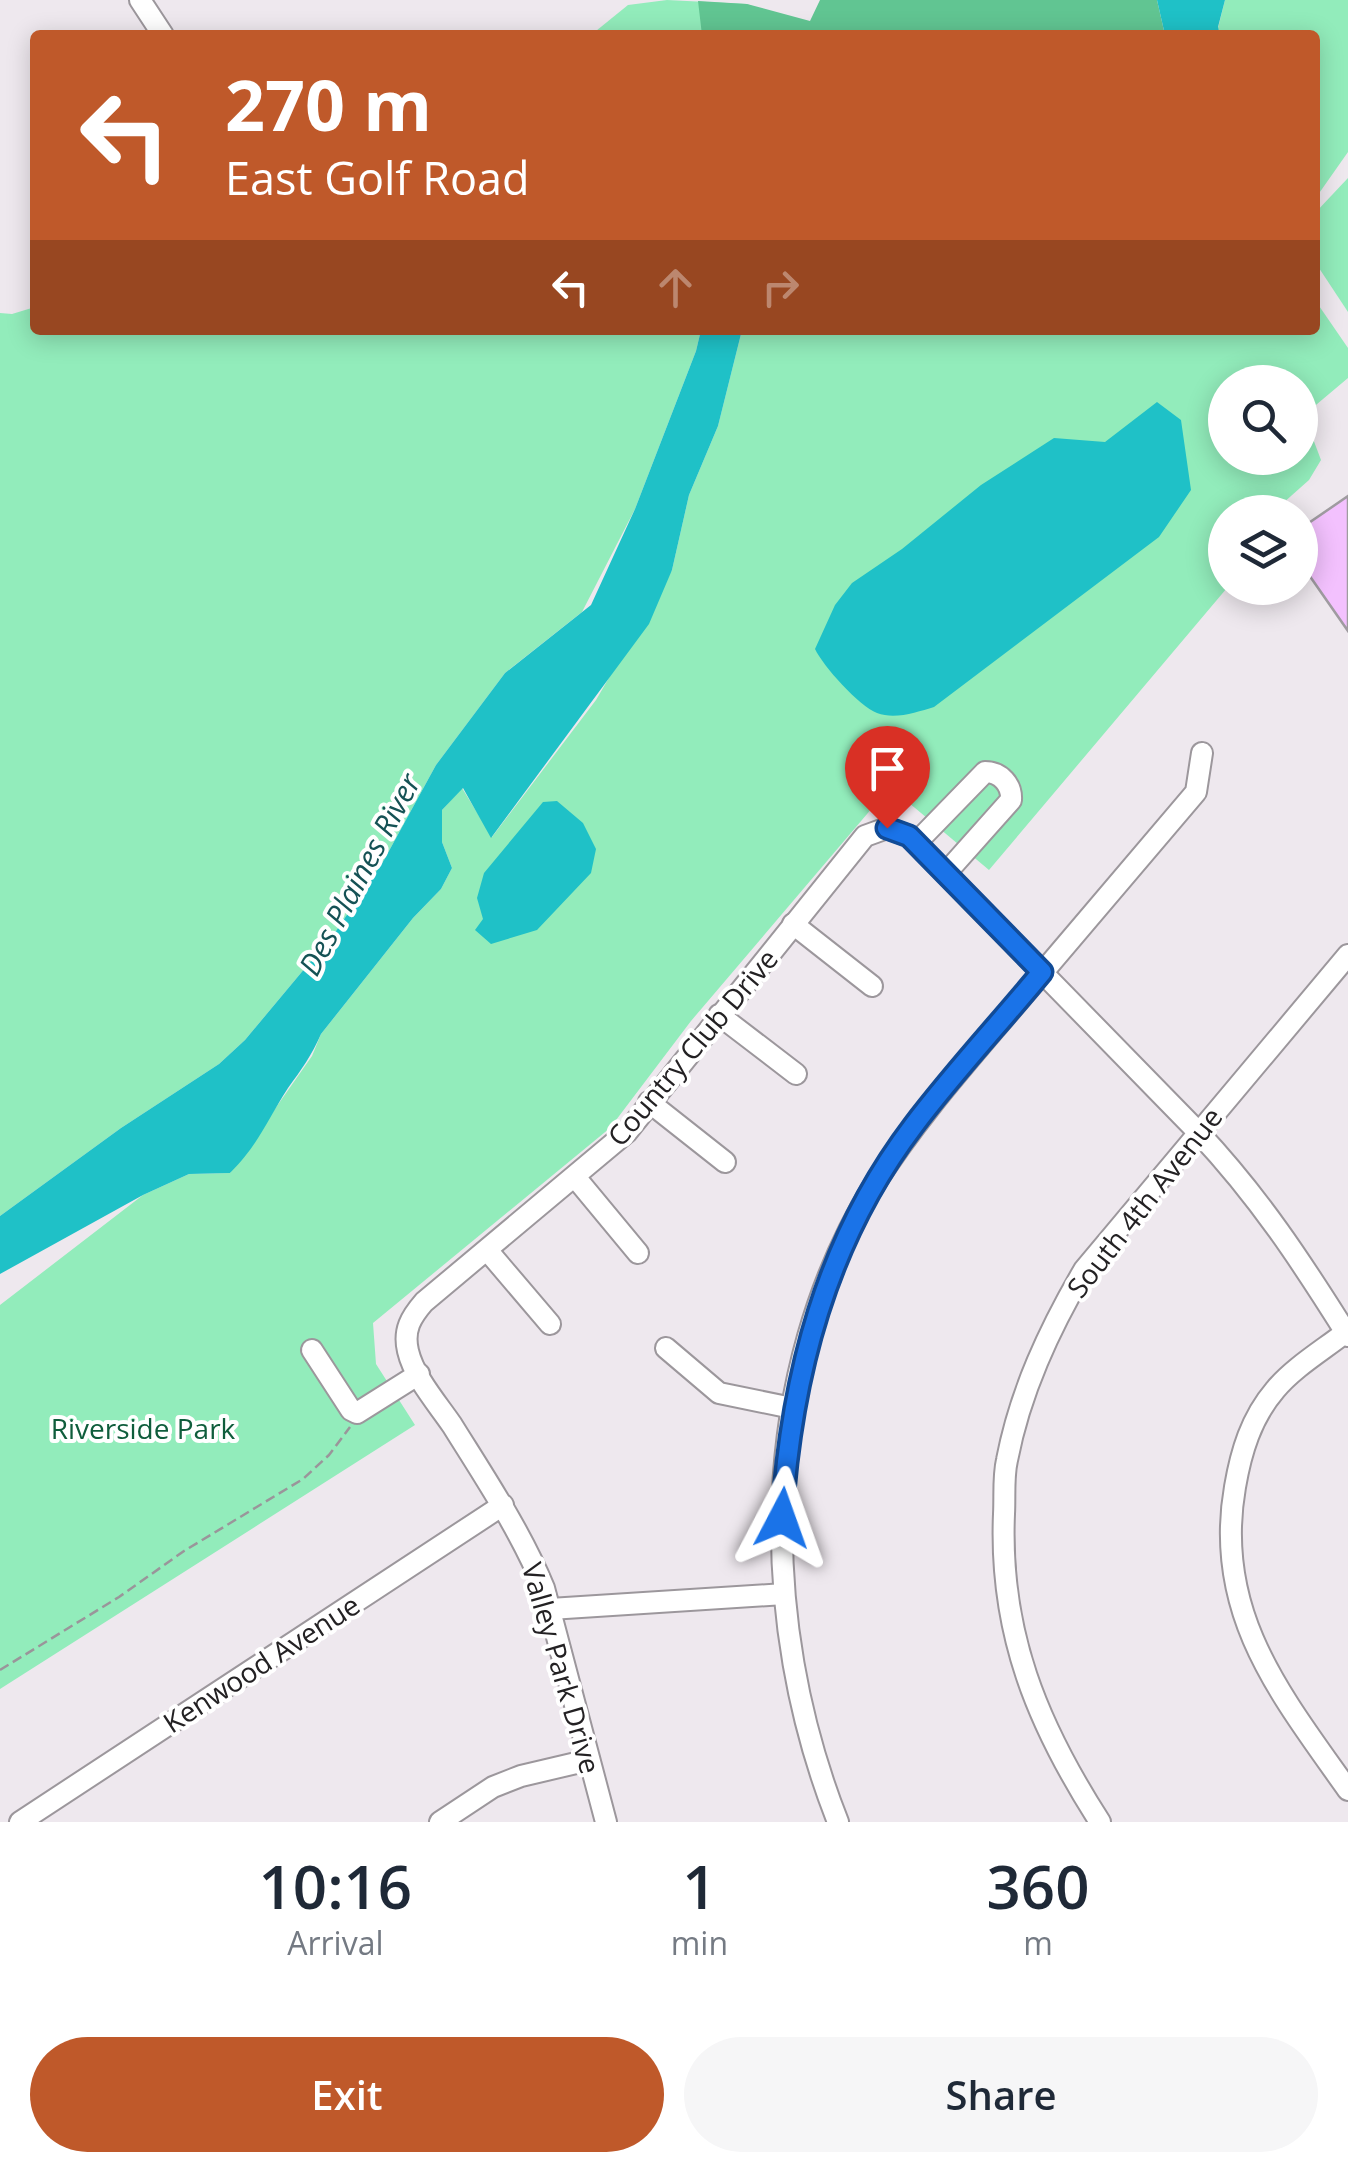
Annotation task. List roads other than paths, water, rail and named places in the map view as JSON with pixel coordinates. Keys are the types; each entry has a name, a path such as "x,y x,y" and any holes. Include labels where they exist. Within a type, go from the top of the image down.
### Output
{"street":[{"path":"140,0 160,30"},
{"path":"838,1822 811,1745 797,1686 780,1551 792,1408 830,1273 872,1190 913,1126 1196,792 1202,753"},
{"path":"946,873 1012,800 1010,789 995,773 985,772 916,842 1232,1169 1288,1240 1347,1334 1276,1387 1254,1418 1237,1475 1230,1553 1236,1595 1251,1639 1278,1691 1348,1790"},
{"name":"Country Club Drive","path":"416,1369 406,1336 410,1318 424,1302 627,1132 865,836 876,830 896,829 916,842"},
{"path":"793,924 872,986"},
{"name":"South 4th Avenue","path":"1100,1822 1067,1770 1036,1704 1013,1636 1003,1542 1006,1464 1024,1393 1054,1321 1084,1270 1348,955"},
{"path":"719,1016 796,1074"},
{"path":"650,1102 726,1162"},
{"path":"575,1178 638,1253"},
{"path":"488,1250 550,1324"},
{"path":"666,1348 719,1394 792,1408"},
{"path":"312,1350 357,1414 416,1369"},
{"name":"Valley Park Drive","path":"416,1369 529,1551 550,1609 606,1822"},
{"name":"Kenwood Avenue","path":"20,1822 502,1506"},
{"path":"550,1609 784,1594"},
{"path":"440,1822 494,1787 521,1776 590,1760"}],"water":[{"path":"1157,0 1225,0 1219,30 1164,30"},
{"path":"700,335 741,335 718,426 689,495 672,570 649,624 491,838 463,788 442,810 442,842 452,868 441,889 413,918 321,1034 255,1142 230,1173 189,1174 0,1274 0,1216 121,1128 219,1064 245,1040 336,931 384,860 436,765 505,673 591,605 635,509"},
{"path":"1157,402 1181,420 1191,490 1159,537 934,707 898,715 877,713 833,675 815,649 835,605 852,583 902,549 981,485 1054,438 1105,442"},
{"path":"557,801 583,823 596,849 591,873 537,930 491,944 475,930 483,919 477,898 484,873 543,802"}],"water label":[{"name":"Des Plaines River","path":"359,874"}],"park label":[{"name":"Riverside Park","path":"143,1428"}]}
